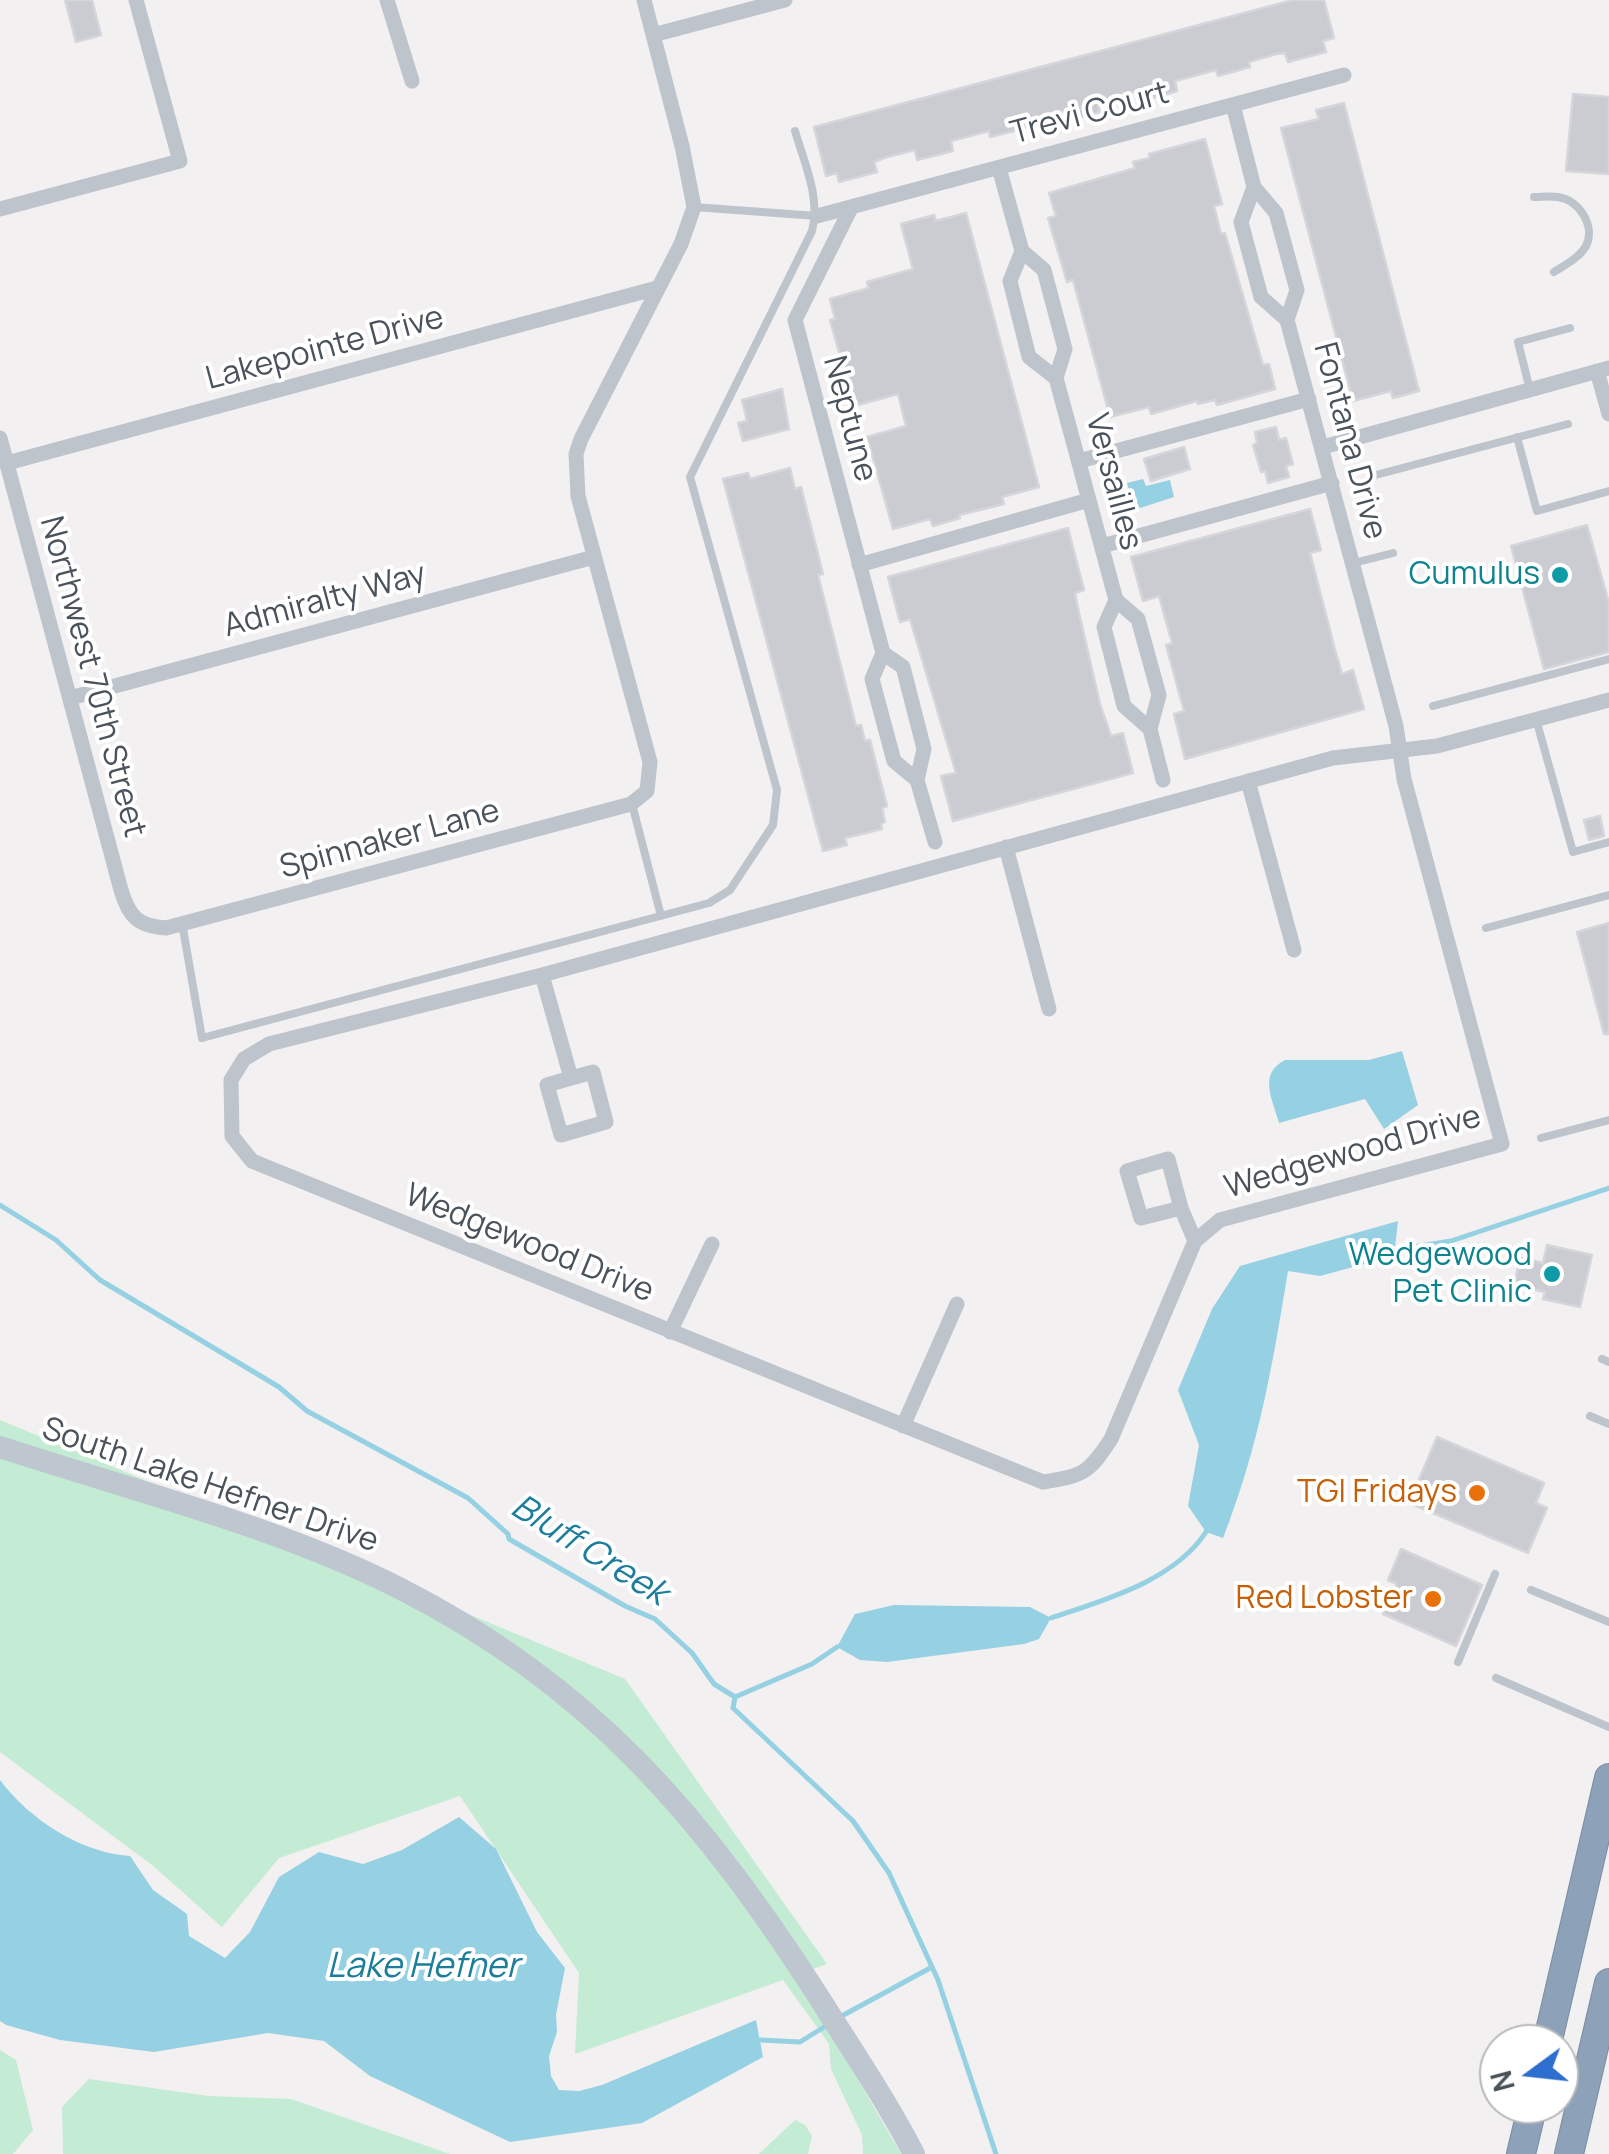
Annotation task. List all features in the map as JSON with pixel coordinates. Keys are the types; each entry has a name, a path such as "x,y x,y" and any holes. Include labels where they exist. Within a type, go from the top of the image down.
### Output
{"highway":[{"path":"1552,2024 1609,1778"},
{"path":"1569,2154 1609,1983"},
{"path":"1521,2154 1528,2124"}],"street":[{"path":"0,209 180,162 136,0"},
{"path":"388,0 412,81"},
{"path":"594,558 578,496 576,454 681,244 694,207 644,0"},
{"path":"653,35 785,0"},
{"name":"Trevi Court","path":"816,216 1344,76"},
{"name":"Fontana Drive","path":"1233,104 1254,187 1276,213 1297,290 1287,320"},
{"name":"Versailles","path":"999,168 1022,250 1044,270 1065,349 1056,378 1116,600 1138,619 1159,694 1150,730 1163,780"},
{"name":"Fontana Drive","path":"1254,187 1241,222 1261,297 1287,320 1354,563 1400,752"},
{"name":"Neptune","path":"851,208 795,320 883,653 872,679 894,761 916,780"},
{"name":"Versailles","path":"1022,250 1010,281 1029,357 1056,378"},
{"name":"Lakepointe Drive","path":"7,463 657,288"},
{"path":"1323,446 1476,397 1530,390 1603,370 1609,414"},
{"path":"1079,461 1309,399"},
{"name":"Northwest 70th Street","path":"0,438 125,905 142,926"},
{"path":"1102,546 1332,482"},
{"path":"859,565 1089,500"},
{"name":"Admiralty Way","path":"70,698 594,558"},
{"name":"Spinnaker Lane","path":"142,926 166,928 631,804 647,791 650,762 594,558"},
{"name":"Versailles","path":"1116,600 1104,628 1124,706 1150,730"},
{"name":"Neptune","path":"883,653 902,667 907,683 924,749 916,780 935,842"},
{"name":"Wedgewood Drive","path":"1400,752 1502,1144 1220,1220 1195,1241 1111,1439 1096,1463 1081,1476 1043,1482 903,1426 252,1160 232,1136 231,1080 244,1059 269,1044 542,975 1333,758 1437,746 1609,700"},
{"path":"1248,781 1294,950"},
{"path":"1006,847 1049,1008"},
{"path":"542,975 571,1078"},
{"path":"593,1072 606,1122 561,1135 547,1085 571,1078 593,1072"},
{"path":"1182,1208 1195,1241"},
{"path":"670,1332 712,1244"},
{"path":"903,1426 957,1304"},
{"name":"South Lake Hefner Drive","path":"0,1447 348,1565 396,1587 542,1674 668,1790 762,1914 846,2039 914,2154"}],"lane":[{"path":"182,924 202,1038 661,916 720,899 730,890 772,825 776,790 690,477 812,231 816,216 795,131"},
{"path":"1534,197 1562,197 1580,208 1588,225 1586,245 1572,261 1554,272"},
{"path":"694,207 816,216"},
{"path":"1530,390 1518,342 1570,328"},
{"path":"1372,476 1568,424"},
{"path":"1518,437 1536,511 1609,491"},
{"path":"1354,563 1393,553"},
{"path":"1433,706 1609,659"},
{"path":"1536,719 1573,852 1609,842"},
{"path":"631,804 661,916"},
{"path":"1486,928 1609,894"},
{"path":"1541,1138 1609,1120"},
{"path":"1590,1416 1609,1424"},
{"path":"1458,1662 1495,1574"},
{"path":"1532,1590 1609,1622"},
{"path":"1496,1678 1609,1727"}],"green space":[{"path":"0,1420 625,1679 827,1964 793,1976 901,2154 863,2154 862,2135 831,2069 829,2044 783,1980 575,2054 579,1973 460,1796 279,1858 222,1927 152,1865 0,1752"},
{"path":"0,2050 16,2060 33,2130 13,2154 0,2154"},
{"path":"89,2079 208,2096 291,2099 450,2154 63,2154 62,2107"},
{"path":"795,2120 805,2125 812,2136 808,2154 759,2154"}],"water":[{"path":"1143,479 1146,486 1170,480 1174,497 1134,510 1127,483"},
{"path":"1402,1051 1418,1105 1384,1129 1365,1099 1279,1123 1269,1079 1285,1060 1369,1060"},
{"path":"1398,1221 1394,1256 1320,1276 1288,1271 1270,1374 1246,1471 1223,1538 1206,1532 1188,1506 1199,1445 1178,1390 1212,1309 1240,1266"},
{"path":"894,1605 1030,1607 1051,1618 1039,1639 1024,1644 887,1662 860,1660 837,1647 855,1614"},
{"name":"Lake Hefner","path":"0,1780 26,1808 58,1832 93,1848 130,1856 153,1890 187,1914 189,1936 225,1958 250,1932 279,1877 319,1852 363,1864 402,1850 459,1817 496,1849 537,1932 565,1968 556,2015 557,2032 549,2056 551,2076 559,2090 579,2091 602,2085 756,2020 763,2057 642,2123 510,2142 370,2076 324,2041 268,2033 154,2052 60,2040 6,2025 0,2021"}],"building":[{"path":"65,0 92,0 101,35 76,42"},
{"path":"1293,0 1324,0 1334,38 1323,41 1326,52 1288,62 1285,53 1276,54 1218,76 1216,70 1175,81 1177,91 1140,102 1137,91 1097,102 1100,112 1070,120 1068,110 1036,118 1038,125 990,137 989,131 951,141 953,151 917,160 915,150 887,157 874,162 877,172 839,182 837,173 826,176 814,127"},
{"path":"1573,94 1609,97 1609,174 1566,171"},
{"path":"1344,103 1419,391 1393,398 1391,391 1353,401 1281,128 1319,119 1316,110"},
{"path":"1205,139 1222,204 1214,206 1221,234 1225,233 1263,365 1269,364 1275,389 1217,405 1215,400 1198,404 1197,401 1151,414 1149,407 1110,417 1073,280 1067,282 1048,218 1056,216 1049,193 1135,168 1133,162 1150,158 1149,154"},
{"path":"966,213 1039,487 1002,497 1004,504 933,526 930,519 893,529 867,437 906,426 898,394 854,406 830,320 835,319 830,299 869,288 867,282 913,269 901,224 934,215 936,221"},
{"path":"782,389 789,429 743,441 738,423 747,421 742,400"},
{"path":"1276,427 1279,440 1286,438 1293,464 1286,466 1289,477 1268,483 1253,445 1257,443 1255,432"},
{"path":"1184,447 1190,469 1151,481 1144,459"},
{"path":"790,468 795,489 801,487 823,574 818,575 856,726 861,725 865,741 870,740 887,806 882,808 882,829 845,838 847,845 823,851 723,479 748,473 750,479"},
{"path":"1310,509 1321,550 1310,553 1334,646 1342,674 1353,670 1364,709 1185,759 1174,714 1184,711 1166,645 1172,643 1159,596 1143,601 1131,557"},
{"name":"Cumulus","path":"1587,525 1609,603 1609,652 1544,669 1511,546"},
{"path":"1068,528 1084,590 1075,593 1100,704 1111,736 1123,733 1133,773 953,821 941,776 956,773 910,619 900,622 888,577"},
{"path":"1600,816 1604,836 1589,840 1584,820"},
{"path":"1609,923 1609,1034 1604,1034 1577,932"},
{"name":"Wedgewood Pet Clinic","path":"1547,1245 1592,1255 1580,1307 1543,1299 1545,1292 1514,1285 1520,1258 1543,1263"},
{"name":"TGI Fridays","path":"1437,1437 1544,1483 1536,1503 1547,1508 1528,1553 1409,1503"},
{"name":"Red Lobster","path":"1401,1549 1482,1585 1456,1646 1383,1614 1397,1584 1388,1580"}],"waterway":[{"path":"1395,1250 1451,1241 1609,1188"},
{"name":"Bluff Creek","path":"0,1205 56,1240 100,1280 279,1387 307,1411 468,1498 509,1539 625,1606 655,1619 692,1653 714,1684 735,1697 733,1708 853,1821 889,1873 938,1980 996,2154"},
{"path":"1051,1618 1115,1596 1157,1576 1176,1564 1206,1532"},
{"path":"735,1697 812,1664 837,1647"},
{"path":"838,2018 932,1967"},
{"path":"760,2040 800,2042 829,2024"}],"place":[{"name":"Cumulus","path":"1560,575"},
{"name":"Wedgewood Pet Clinic","path":"1552,1274"},
{"name":"TGI Fridays","path":"1477,1493"},
{"name":"Red Lobster","path":"1433,1599"}]}
